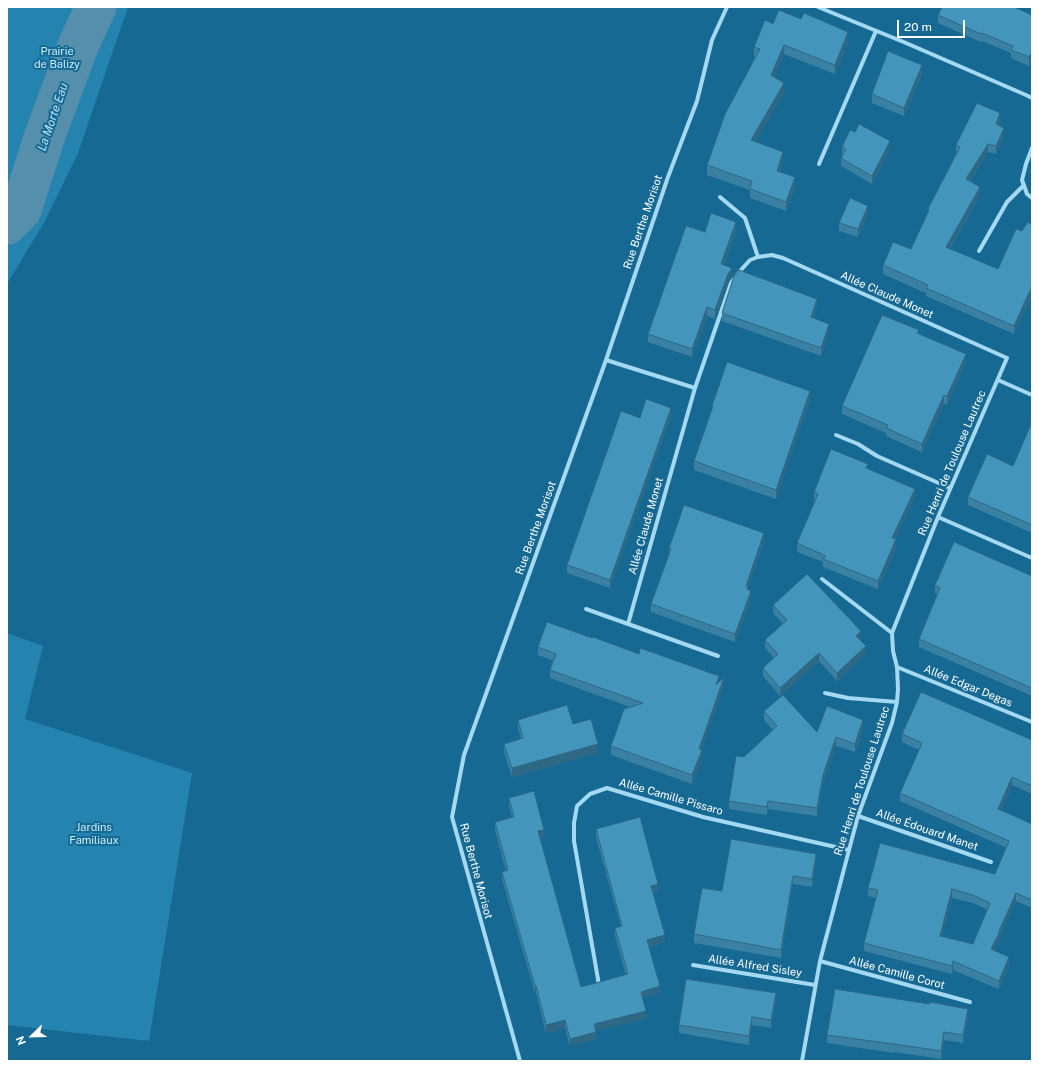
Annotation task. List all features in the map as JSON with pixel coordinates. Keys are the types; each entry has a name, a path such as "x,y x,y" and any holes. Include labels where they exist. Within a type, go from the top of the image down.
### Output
{"street":[{"name":"Rue Berthe Morisot","path":"520,1061 452,817 464,755 606,360 668,177 697,101 712,40 727,7"},
{"path":"818,7 1026,94 1032,98"},
{"path":"819,164 876,31"},
{"path":"1032,148 1022,180 1027,194 1032,198"},
{"path":"979,251 1007,202 1024,185"},
{"path":"720,197 745,218 758,257"},
{"name":"Allée Claude Monet","path":"628,624 695,388 730,283 750,260 772,255 784,258 1007,358"},
{"name":"Rue Henri de Toulouse Lautrec","path":"802,1061 820,961 849,850 858,816 892,723 897,702 897,667 893,651 892,633 938,516 1007,358"},
{"path":"606,360 695,388"},
{"path":"998,380 1032,395"},
{"path":"836,435 858,444 877,456 950,488"},
{"path":"938,516 1032,558"},
{"path":"822,579 892,633"},
{"path":"586,609 718,656"},
{"name":"Allée Edgar Degas","path":"897,667 1032,722"},
{"path":"825,693 848,698 897,702"},
{"name":"Allée Camille Pissaro","path":"599,985 574,841 574,823 577,806 590,794 608,788 702,817 849,850"},
{"name":"Allée Édouard Manet","path":"858,816 991,862"},
{"name":"Allée Camille Corot","path":"820,961 970,1002"},
{"name":"Allée Alfred Sisley","path":"693,965 815,985"}],"green space":[{"name":"Prairie de Balizy","path":"7,7 128,7 78,153 45,221 7,284"},
{"name":"Jardins Familiaux","path":"7,633 43,646 25,719 192,773 149,1041 7,1025"}],"building":[{"path":"942,7 1014,7 1032,15 1032,54 1029,57 1011,50 1013,46 938,15"},
{"path":"779,10 801,19 804,13 848,32 835,65 784,45 771,75 784,83 751,140 783,152 777,171 795,177 786,202 750,189 752,181 707,165 725,114 760,49 754,47 765,20 773,24"},
{"path":"888,51 922,65 904,108 872,94"},
{"path":"977,103 1000,113 996,124 1004,128 996,146 988,144 966,179 980,187 946,247 998,269 1016,229 1022,231 1028,222 1032,225 1032,286 1014,326 926,288 928,285 883,265 893,242 911,249 929,210 928,209 960,147 956,145"},
{"path":"859,124 890,141 872,176 841,158 846,149 842,147 850,130 855,132"},
{"path":"850,198 868,206 858,229 839,223"},
{"path":"711,213 736,222 721,264 732,268 728,274 715,310 707,307 692,349 648,334 686,226 705,232"},
{"path":"739,270 817,299 811,317 829,324 821,348 722,313 734,276"},
{"path":"882,315 919,330 917,333 966,354 947,396 944,395 922,444 886,428 888,425 842,406"},
{"path":"727,362 810,391 776,490 694,461"},
{"path":"646,399 671,408 610,580 567,565 621,411 640,418"},
{"path":"1032,422 1032,525 968,497 987,454 1013,466"},
{"path":"831,449 868,464 866,468 915,489 892,538 896,539 878,581 823,559 826,556 797,543 818,494 814,492"},
{"path":"684,505 764,533 746,586 748,587 747,589 751,591 735,634 651,604 671,549 669,548"},
{"path":"954,542 1032,576 1032,688 919,639 940,588 935,585"},
{"path":"807,574 861,631 856,636 866,646 837,673 819,653 780,688 763,668 778,654 765,640 787,620 773,605"},
{"path":"547,622 639,654 640,648 719,676 716,685 724,677 699,749 702,750 692,775 611,746 624,709 643,703 550,670 556,654 538,647"},
{"path":"921,692 1032,740 1032,786 1012,777 998,809 1032,824 1032,900 1016,893 991,949 1009,957 999,981 953,961 952,966 864,943 878,890 868,888 880,843 995,874 1009,841 900,793 922,743 902,734","holes":["952,889 973,895 990,903 973,944 940,936"]},
{"path":"783,695 817,732 827,706 863,720 855,744 836,737 823,775 817,808 768,801 767,807 729,801 736,756 744,757 777,726 764,711"},
{"path":"567,705 573,724 591,719 598,744 512,768 504,744 523,738 518,720"},
{"path":"534,791 544,830 538,831 581,987 628,974 615,928 622,926 596,829 640,817 658,884 651,886 665,935 647,940 660,986 641,992 646,1011 594,1024 596,1032 570,1039 565,1020 546,1025 502,872 508,870 495,822 514,817 509,798"},
{"path":"731,839 816,854 812,879 793,876 781,950 694,934 702,888 722,891"},
{"path":"686,979 776,993 771,1020 752,1017 749,1036 679,1025"},
{"path":"835,989 929,1004 930,1002 968,1009 963,1035 944,1032 941,1051 827,1035"}],"waterway":[{"name":"La Morte Eau","path":"7,224 21,210 44,138 78,46 96,7"}]}
